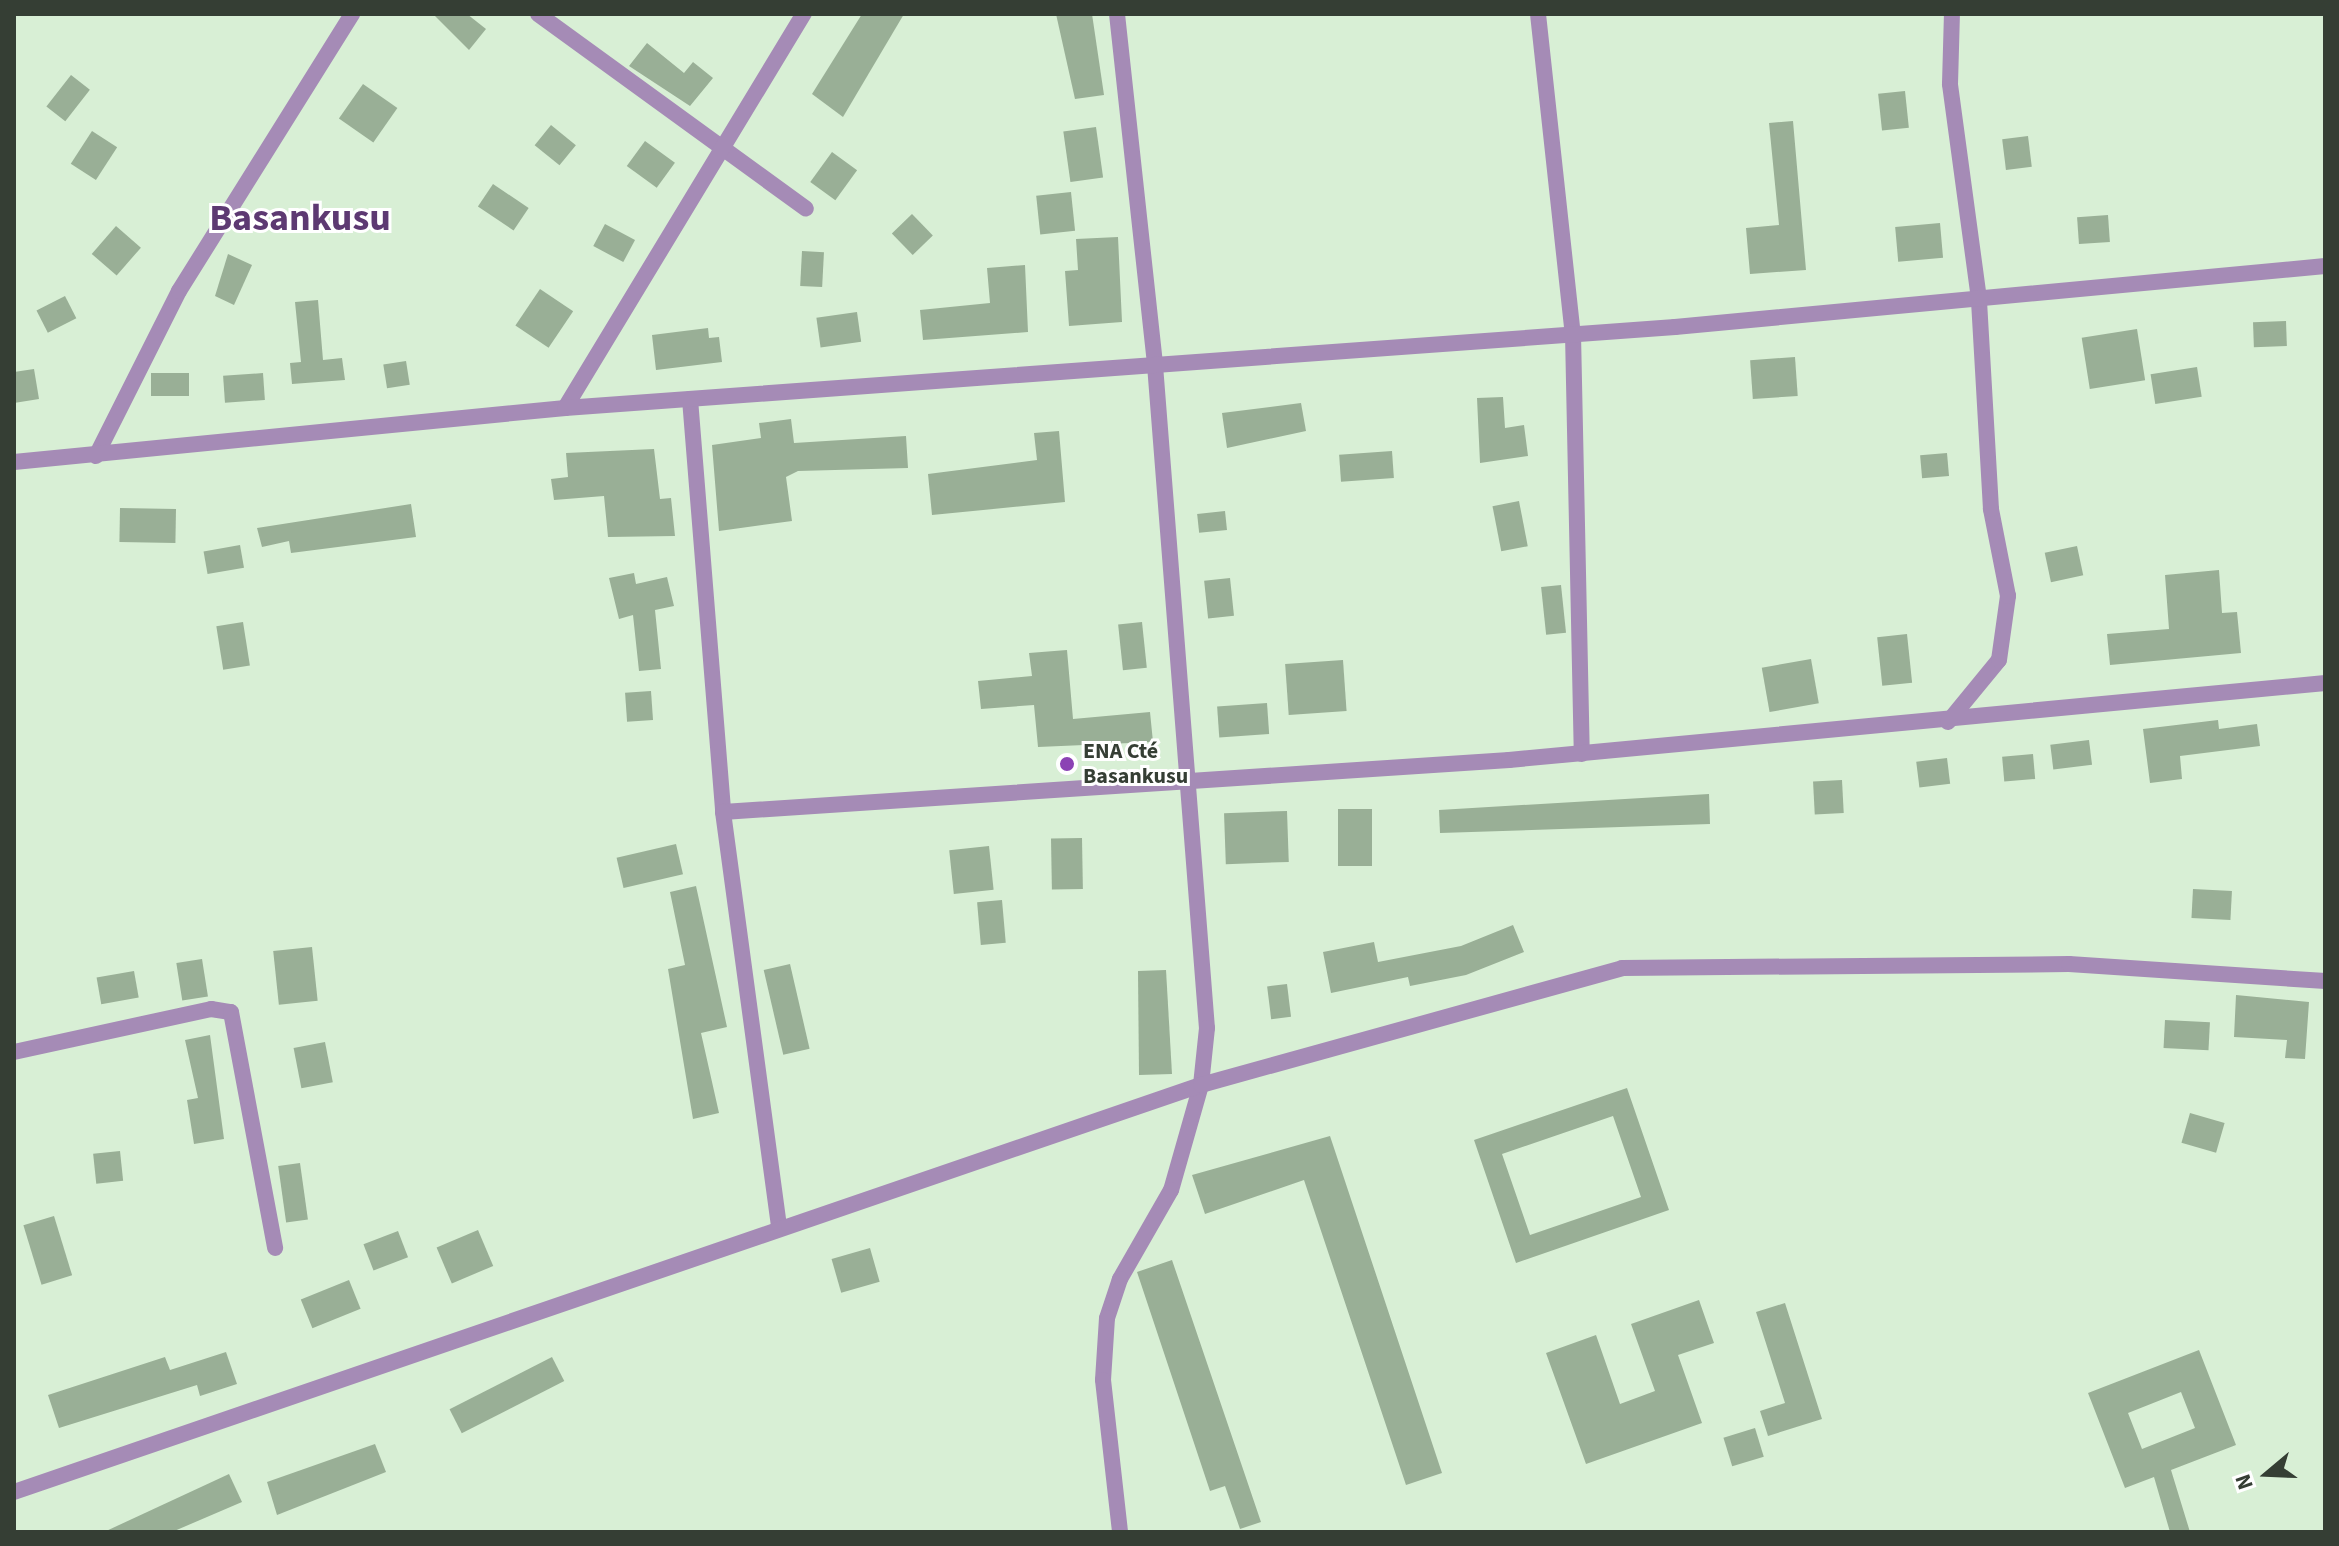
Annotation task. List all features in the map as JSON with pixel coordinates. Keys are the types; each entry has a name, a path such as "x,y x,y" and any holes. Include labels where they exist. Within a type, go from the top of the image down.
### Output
{"street":[{"path":"96,456 179,291 352,14"},
{"path":"538,14 720,153 806,209"},
{"path":"565,408 804,14"},
{"path":"1117,14 1155,365 1189,783 1203,915 1201,1085 1171,1190 1120,1279 1107,1318 1103,1380 1120,1532"},
{"path":"1538,14 1573,334 1582,754"},
{"path":"1948,722 1988,681 2006,629 1979,299 1950,84 1952,14"},
{"path":"14,462 565,408 1573,334 2325,266"},
{"path":"690,399 723,812 779,1228"},
{"path":"723,812 1189,783 1582,754 1948,722 2325,683"},
{"path":"14,1492 1201,1085 1622,968 2069,964 2325,981"},
{"path":"14,1052 211,1009 231,1012 275,1248"}],"building":[{"path":"433,14 467,14 486,29 469,50"},
{"path":"862,14 904,14 843,117 812,94"},
{"path":"1056,14 1092,14 1104,95 1075,99"},
{"path":"647,43 684,73 693,62 713,78 690,106 629,66"},
{"path":"71,75 90,90 65,121 46,107"},
{"path":"363,84 397,108 373,142 339,118"},
{"path":"1905,91 1909,128 1882,131 1878,94"},
{"path":"1793,121 1806,270 1750,274 1746,228 1779,225 1769,123"},
{"path":"551,125 576,145 560,165 535,145"},
{"path":"1096,127 1103,178 1070,182 1063,132"},
{"path":"92,131 117,147 96,180 71,164"},
{"path":"2028,136 2032,167 2006,170 2002,139"},
{"path":"645,141 675,163 657,188 627,166"},
{"path":"832,152 857,170 835,200 810,182"},
{"path":"493,184 529,208 514,230 478,206"},
{"path":"1071,192 1075,231 1040,234 1036,196"},
{"path":"912,214 933,236 913,255 892,233"},
{"path":"2108,215 2110,242 2079,244 2077,217"},
{"path":"1940,223 1943,258 1898,262 1895,227"},
{"path":"605,224 635,240 623,262 593,246"},
{"path":"116,226 141,248 117,276 92,254"},
{"path":"1118,237 1122,322 1069,326 1065,271 1078,270 1076,239"},
{"path":"802,251 824,252 822,287 800,286"},
{"path":"228,254 252,265 234,305 215,296"},
{"path":"1025,265 1028,332 923,340 920,310 990,303 987,268"},
{"path":"540,289 573,311 549,348 515,325"},
{"path":"65,296 76,318 48,333 36,311"},
{"path":"318,300 323,360 342,358 345,380 292,384 290,363 301,362 295,302"},
{"path":"857,312 861,342 821,347 816,318"},
{"path":"2286,321 2287,346 2254,347 2253,322"},
{"path":"708,328 709,338 719,337 722,362 656,370 652,335"},
{"path":"2137,329 2145,380 2090,389 2082,338"},
{"path":"1795,357 1798,396 1753,399 1750,360"},
{"path":"406,361 410,385 387,388 383,365"},
{"path":"2197,367 2202,397 2155,404 2151,374"},
{"path":"34,369 39,399 14,403 14,372"},
{"path":"151,373 189,373 189,396 151,396"},
{"path":"263,373 265,400 225,403 223,376"},
{"path":"1503,397 1505,428 1524,425 1528,456 1480,463 1477,398"},
{"path":"1301,403 1306,431 1227,448 1222,413"},
{"path":"791,419 794,443 906,436 908,468 798,471 786,477 792,521 719,531 712,445 761,438 759,423"},
{"path":"1059,431 1065,502 932,515 928,474 1037,460 1034,433"},
{"path":"654,449 660,499 671,498 675,536 608,537 604,496 554,500 551,479 568,477 566,453"},
{"path":"1392,451 1394,478 1341,482 1339,455"},
{"path":"1947,453 1949,476 1922,478 1920,455"},
{"path":"1519,501 1528,546 1501,551 1492,506"},
{"path":"411,504 416,537 291,553 289,541 262,547 257,528"},
{"path":"120,508 176,509 175,543 119,542"},
{"path":"1225,511 1227,530 1199,533 1197,514"},
{"path":"240,545 244,568 208,574 204,551"},
{"path":"2077,546 2083,575 2051,582 2045,553"},
{"path":"2219,570 2222,613 2237,612 2241,653 2110,665 2107,634 2169,629 2165,575"},
{"path":"634,573 636,584 667,577 674,606 655,610 661,669 639,671 633,615 619,619 609,578"},
{"path":"1230,578 1234,616 1208,619 1204,581"},
{"path":"1561,585 1566,633 1546,635 1541,587"},
{"path":"243,622 250,665 223,670 216,626"},
{"path":"1142,622 1147,668 1123,670 1118,625"},
{"path":"1907,634 1912,683 1882,686 1877,637"},
{"path":"1067,650 1073,719 1150,712 1153,742 1038,747 1034,705 981,709 978,681 1032,676 1029,653"},
{"path":"1811,659 1819,703 1770,712 1762,668"},
{"path":"1343,660 1347,711 1289,715 1285,664"},
{"path":"651,691 653,720 627,722 625,693"},
{"path":"1267,703 1269,734 1219,737 1217,706"},
{"path":"2218,720 2219,729 2257,724 2260,746 2180,756 2182,779 2150,783 2143,729"},
{"path":"2089,740 2092,765 2053,770 2050,745"},
{"path":"2033,754 2035,779 2004,782 2002,757"},
{"path":"1947,758 1950,784 1919,788 1916,762"},
{"path":"1842,780 1844,813 1815,814 1813,782"},
{"path":"1709,794 1710,824 1440,833 1439,810"},
{"path":"1338,809 1372,809 1372,866 1338,866"},
{"path":"1287,811 1289,862 1226,864 1224,813"},
{"path":"1082,838 1083,889 1052,890 1051,839"},
{"path":"676,844 683,874 624,888 617,858"},
{"path":"989,846 994,890 954,894 949,850"},
{"path":"696,886 727,1027 701,1033 719,1113 693,1119 668,969 685,965 670,892"},
{"path":"2193,889 2232,891 2230,920 2191,918"},
{"path":"1002,900 1006,943 981,945 977,902"},
{"path":"1513,925 1524,952 1466,975 1410,986 1408,977 1331,993 1323,952 1374,942 1378,962 1461,946"},
{"path":"312,947 318,1001 279,1005 273,951"},
{"path":"202,959 208,997 182,1001 176,963"},
{"path":"790,964 810,1049 783,1055 764,970"},
{"path":"1166,970 1172,1074 1139,1075 1138,971"},
{"path":"134,971 139,998 101,1004 97,978"},
{"path":"1287,984 1291,1017 1271,1019 1267,986"},
{"path":"2236,995 2309,1002 2305,1059 2285,1058 2287,1040 2234,1037"},
{"path":"2165,1020 2210,1022 2208,1050 2164,1048"},
{"path":"210,1035 224,1139 194,1144 187,1100 198,1098 185,1040"},
{"path":"325,1042 333,1082 301,1088 294,1048"},
{"path":"1627,1088 1669,1210 1516,1263 1474,1140","holes":["1613,1116 1641,1197 1530,1235 1502,1154"]},
{"path":"2190,1113 2225,1123 2216,1153 2181,1143"},
{"path":"1330,1136 1442,1473 1406,1485 1304,1180 1205,1214 1192,1175"},
{"path":"120,1151 123,1181 96,1184 93,1154"},
{"path":"300,1163 308,1219 286,1223 278,1166"},
{"path":"54,1216 72,1275 42,1285 23,1225"},
{"path":"478,1230 493,1266 452,1283 437,1248"},
{"path":"398,1231 408,1257 373,1270 363,1244"},
{"path":"870,1248 880,1282 841,1293 832,1259"},
{"path":"1172,1260 1261,1522 1240,1529 1225,1486 1210,1491 1137,1272"},
{"path":"349,1280 361,1309 312,1328 301,1299"},
{"path":"1699,1300 1714,1343 1678,1355 1702,1423 1586,1464 1546,1353 1596,1335 1620,1404 1655,1391 1631,1324"},
{"path":"1785,1303 1822,1419 1768,1436 1760,1411 1785,1403 1756,1312"},
{"path":"2199,1350 2236,1445 2171,1470 2190,1532 2170,1532 2154,1477 2125,1488 2088,1393","holes":["2181,1392 2195,1428 2142,1449 2128,1413"]},
{"path":"226,1352 237,1384 200,1396 197,1385 59,1428 48,1395 165,1357 170,1370"},
{"path":"552,1357 564,1381 462,1433 450,1409"},
{"path":"1755,1428 1764,1457 1732,1466 1723,1438"},
{"path":"375,1444 386,1472 277,1515 267,1482"},
{"path":"229,1474 242,1502 172,1532 104,1532"}],"place":[{"name":"ENA Cté Basankusu","path":"1067,764"}],"district":[{"name":"Basankusu","path":"300,219"}]}
